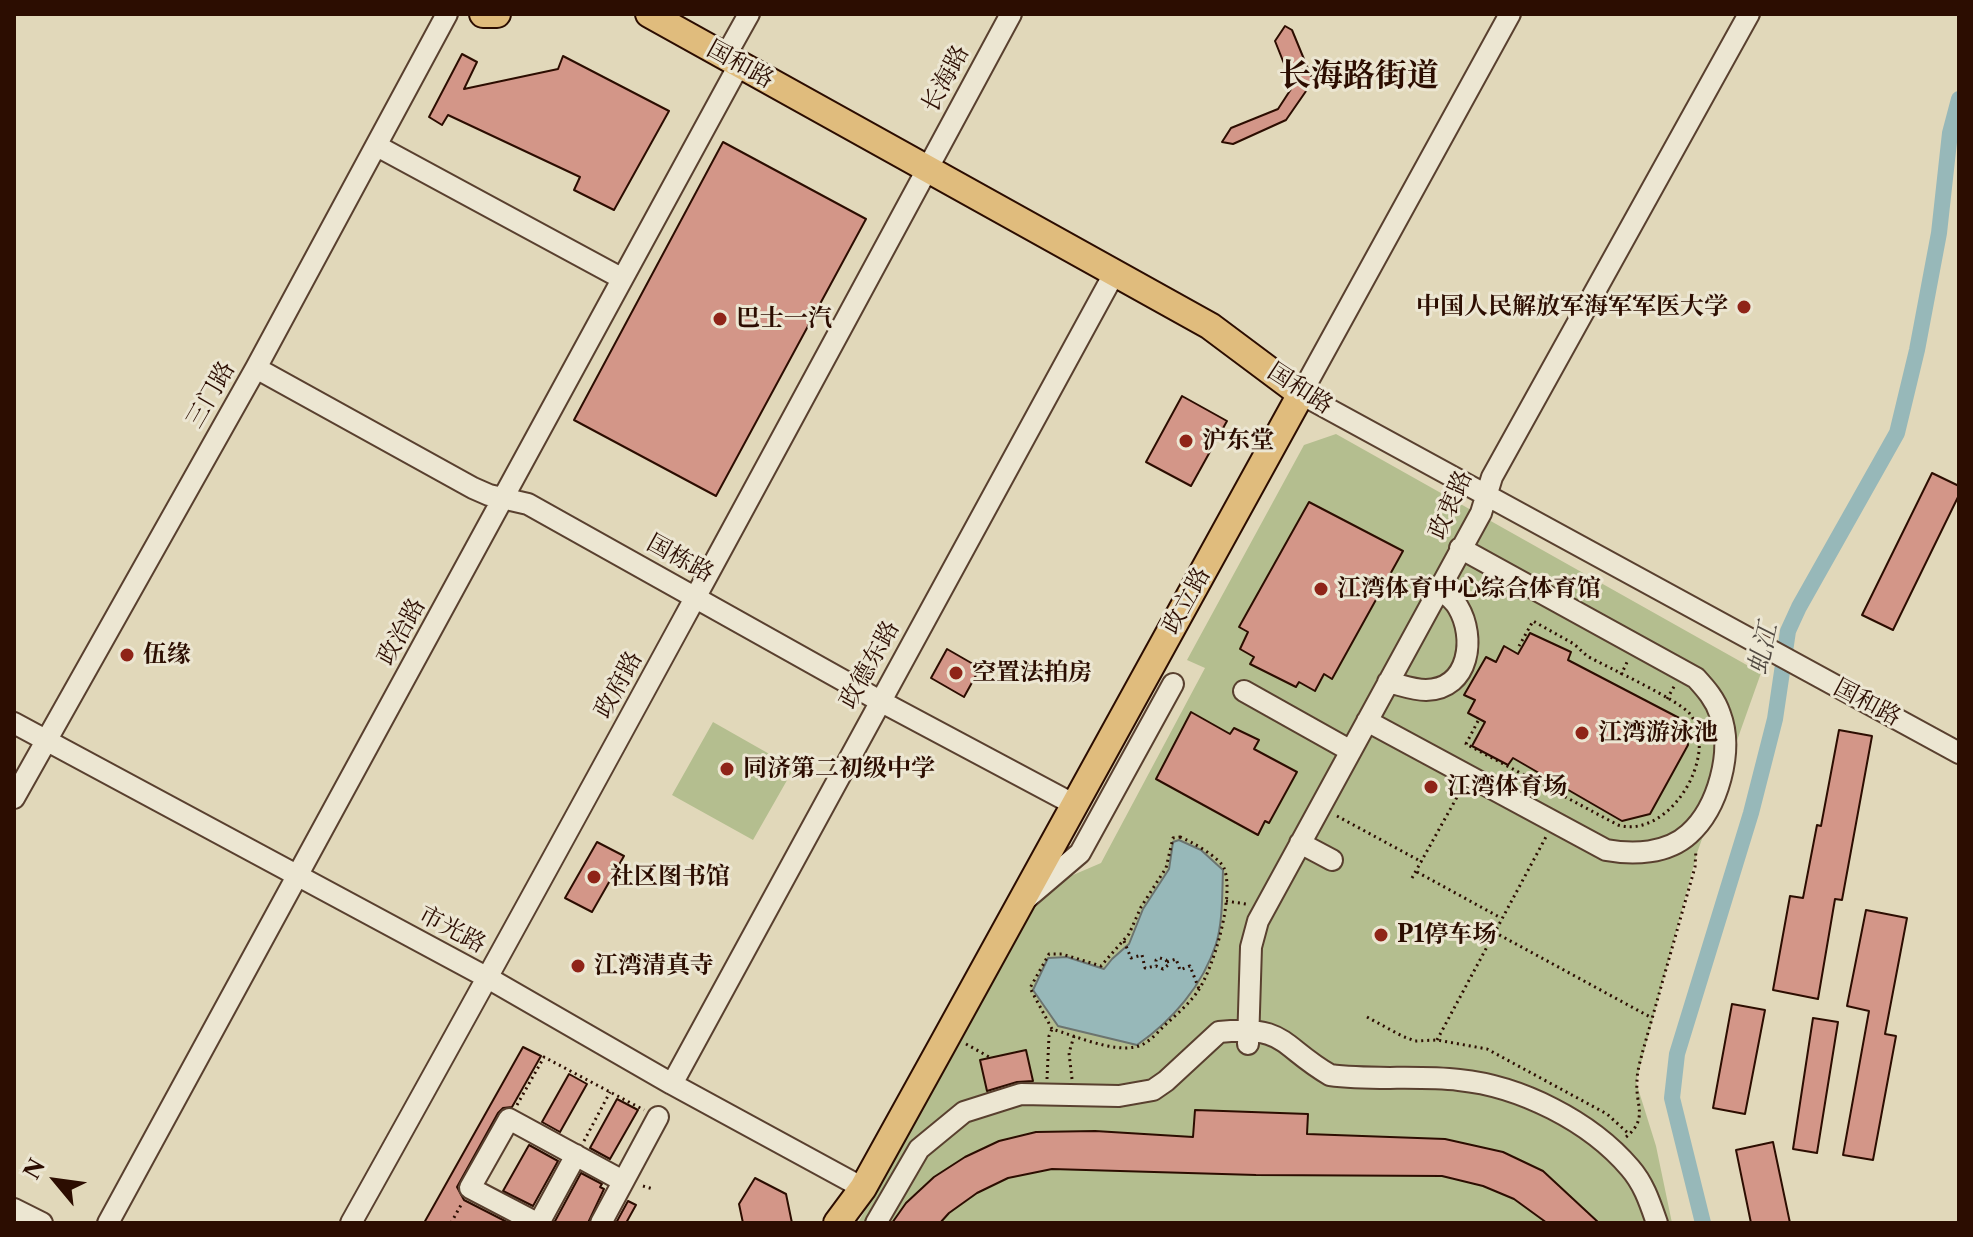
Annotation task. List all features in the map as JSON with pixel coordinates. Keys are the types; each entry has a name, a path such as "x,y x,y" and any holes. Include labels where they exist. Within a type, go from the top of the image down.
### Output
{"main road":[{"path":"483,14 497,14"},
{"name":"国和路","path":"649,14 1210,326 1301,394"},
{"name":"政立路","path":"837,1223 863,1188 949,1035 1301,394"},
{"name":"政立路","path":"850,1223 863,1188"}],"street":[{"name":"三门路","path":"14,798 256,368 447,14"},
{"name":"政治路","path":"108,1223 504,499 732,61 749,14"},
{"name":"长海路","path":"927,169 1011,14"},
{"name":"政立路","path":"1301,394 1510,14"},
{"name":"政衷路","path":"1248,1038 1251,947 1258,921 1481,513 1489,486 1749,14"},
{"path":"377,146 621,278"},
{"name":"政府路","path":"351,1223 696,598 927,169"},
{"name":"政德东路","path":"672,1084 1115,272"},
{"name":"国栋路","path":"256,368 473,488 528,504 880,701 1075,805"},
{"name":"国和路","path":"1301,394 1489,486 1818,677 1959,753"},
{"path":"1367,721 1606,850 1645,853 1688,835 1712,800 1722,775 1725,738 1713,697 1696,678 1585,606 1460,548"},
{"path":"1388,682 1425,690 1447,684 1459,674 1469,642 1466,624 1457,604 1440,589"},
{"path":"1017,911 1032,893 1049,880 1083,865 1090,858 1128,776 1182,690 1149,671"},
{"path":"1244,691 1351,751"},
{"name":"市光路","path":"14,723 488,978 672,1084 863,1188"},
{"path":"1099,761 1128,776"},
{"path":"1300,843 1332,860"},
{"path":"876,1223 919,1149 964,1112 1021,1094 1119,1096 1153,1090 1219,1032 1248,1038 1274,1034 1330,1075 1460,1080 1505,1089 1537,1101 1578,1124 1631,1168 1647,1193 1657,1223"},
{"path":"601,1223 658,1117"},
{"path":"576,1155 538,1223 470,1188 509,1119 576,1155 623,1181"},
{"path":"14,1209 42,1223"}],"path":[{"path":"1478,721 1466,744 1631,829 1668,812 1692,778 1698,757 1697,737 1695,724 1681,706 1587,656 1574,644 1533,621 1519,646"},
{"path":"1412,878 1468,776"},
{"path":"1321,806 1422,862"},
{"path":"1437,1040 1553,823"},
{"path":"1611,1150 1639,1122 1636,1082 1695,867 1697,853 1688,835"},
{"path":"1173,838 1192,842 1223,864 1226,873 1226,908 1220,939 1198,986 1186,1005 1141,1046 1118,1048 1052,1029 1030,988 1049,954 1062,954 1101,966 1125,942 1141,907 1166,868 1173,838"},
{"path":"1416,871 1501,918"},
{"path":"1494,931 1652,1018"},
{"path":"1125,942 1131,958 1142,955 1145,968 1156,966 1163,969 1167,962 1176,959 1180,970 1190,966 1198,986"},
{"path":"1156,966 1158,958 1167,962"},
{"path":"1367,1017 1415,1041 1437,1040 1487,1049 1607,1114 1630,1134"},
{"path":"1047,1095 1049,1036 1052,1029"},
{"path":"949,1035 991,1058"},
{"path":"1074,1095 1069,1053 1075,1036"},
{"path":"509,1119 544,1057 658,1117"},
{"path":"576,1155 610,1092"},
{"path":"451,1223 470,1188"}],"green space":[{"name":"江湾体育场","path":"1336,434 1761,673 1697,853 1636,1082 1656,1146 1672,1223 858,1223 1033,906 1066,878 1101,863 1205,668 1187,660 1304,445"},
{"path":"713,722 794,768 753,840 672,795"}],"water":[{"path":"1179,840 1201,850 1223,870 1222,907 1216,944 1195,988 1162,1025 1137,1045 1058,1026 1033,990 1048,958 1067,957 1104,969 1129,944 1143,909 1169,869 1173,842"}],"building":[{"path":"1285,26 1292,30 1313,81 1286,120 1233,144 1222,142 1231,128 1278,109 1293,86 1275,41"},
{"path":"462,54 477,62 464,89 558,69 563,56 669,111 614,210 574,190 580,177 448,115 442,125 429,117"},
{"name":"巴士一汽","path":"723,142 866,219 716,496 574,420"},
{"name":"沪东堂","path":"1182,396 1227,421 1191,486 1146,462"},
{"path":"1932,473 1959,486 1959,495 1893,630 1862,615"},
{"name":"江湾体育中心综合体育馆","path":"1309,502 1403,551 1332,679 1324,674 1315,691 1299,682 1296,687 1250,664 1254,657 1240,649 1248,632 1239,627"},
{"name":"江湾游泳池","path":"1530,633 1571,652 1568,660 1683,720 1688,745 1650,814 1622,821 1513,758 1508,765 1472,746 1485,722 1468,713 1475,700 1464,695 1486,657 1496,662 1504,646 1518,654"},
{"name":"空置法拍房","path":"947,649 980,668 964,697 931,678"},
{"path":"1191,712 1230,734 1234,728 1259,740 1254,749 1297,772 1269,823 1265,821 1258,835 1156,779"},
{"path":"1839,730 1872,736 1842,900 1835,899 1818,999 1773,990 1790,896 1803,898 1817,825 1821,826"},
{"name":"社区图书馆","path":"597,842 624,856 592,912 565,898"},
{"path":"1866,910 1907,918 1885,1034 1896,1036 1873,1160 1843,1155 1869,1011 1847,1006"},
{"path":"1732,1004 1765,1010 1745,1114 1713,1108"},
{"path":"1813,1018 1838,1022 1817,1153 1793,1149"},
{"path":"523,1047 541,1056 512,1107 503,1108 498,1113 457,1187 464,1200 509,1223 424,1223"},
{"path":"1026,1050 1033,1081 1017,1082 987,1091 980,1060"},
{"path":"569,1074 587,1084 560,1132 542,1122"},
{"path":"617,1099 638,1110 610,1159 590,1148"},
{"path":"1195,1110 1308,1114 1307,1134 1445,1139 1503,1152 1543,1171 1599,1223 1547,1223 1514,1199 1483,1186 1442,1176 1052,1169 1008,1178 977,1193 940,1223 892,1223 906,1203 934,1177 965,1157 999,1141 1036,1132 1095,1131 1193,1137"},
{"path":"1773,1142 1790,1223 1751,1223 1736,1150"},
{"path":"529,1145 558,1161 533,1206 503,1191"},
{"path":"581,1173 602,1184 600,1187 604,1189 588,1223 554,1223"},
{"path":"755,1178 786,1194 792,1223 743,1223 739,1204"},
{"path":"628,1201 636,1205 626,1223 616,1223"}],"waterway":[{"name":"虬江","path":"1703,1223 1672,1098 1677,1054 1751,813 1775,719 1788,631 1897,433 1917,350 1939,233 1950,133 1959,99"}],"place":[{"name":"中国人民解放军海军军医大学","path":"1744,307"},
{"name":"巴士一汽","path":"720,319"},
{"name":"沪东堂","path":"1186,441"},
{"name":"江湾体育中心综合体育馆","path":"1321,589"},
{"name":"伍缘","path":"127,655"},
{"name":"空置法拍房","path":"956,673"},
{"name":"江湾游泳池","path":"1582,733"},
{"name":"同济第二初级中学","path":"727,769"},
{"name":"江湾体育场","path":"1431,787"},
{"name":"社区图书馆","path":"594,877"},
{"name":"P1停车场","path":"1381,935"},
{"name":"江湾清真寺","path":"578,966"}],"district":[{"name":"长海路街道","path":"1359,77"}]}
